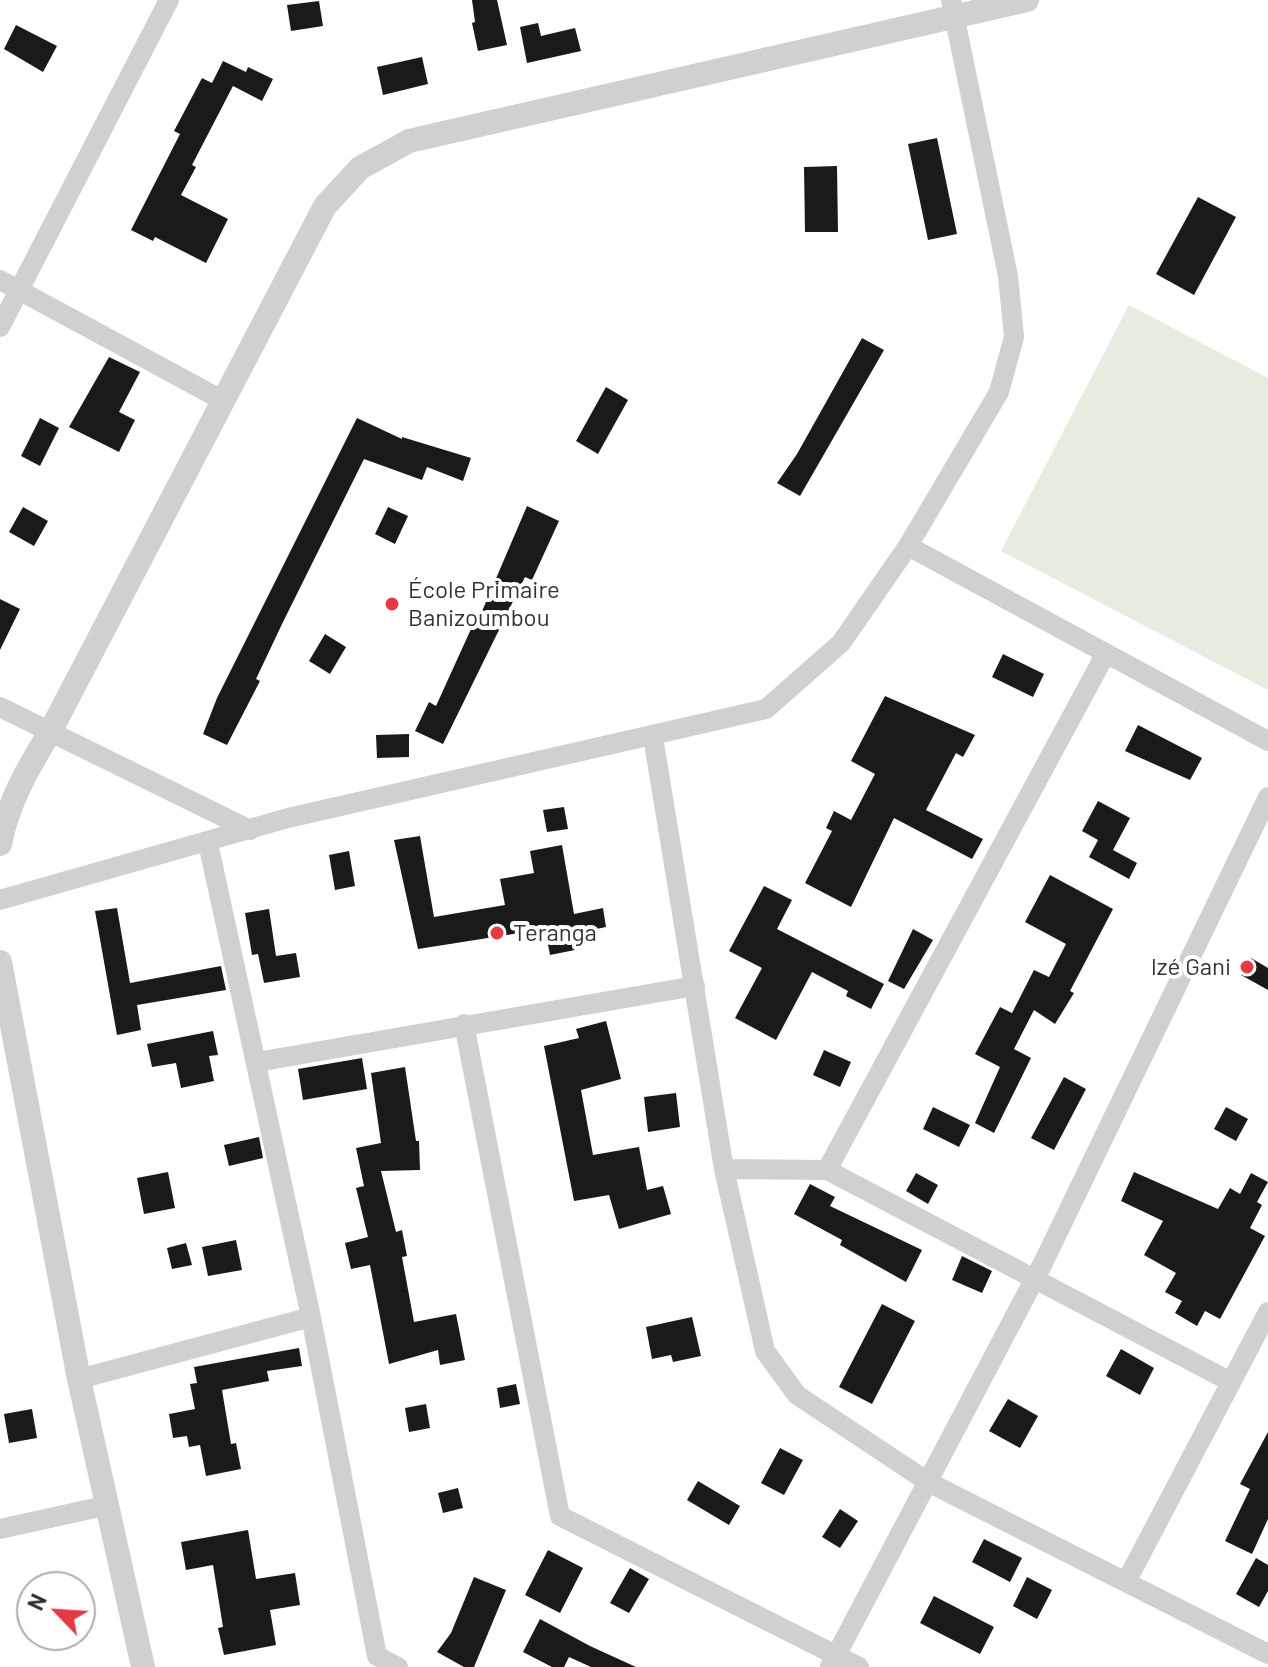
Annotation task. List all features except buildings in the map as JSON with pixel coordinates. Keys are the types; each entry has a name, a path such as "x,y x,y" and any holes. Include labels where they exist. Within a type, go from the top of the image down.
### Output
{"street":[{"path":"0,327 169,0"},
{"path":"0,844 5,818 23,776 50,732 325,206 360,168 409,141 634,92 953,7 1027,0"},
{"path":"0,900 288,818 766,709 841,643 908,546 999,392 1014,337 1008,276 953,7"},
{"path":"0,280 222,400"},
{"path":"908,546 1268,741"},
{"path":"827,1170 1106,653"},
{"path":"0,707 250,830"},
{"path":"653,737 724,1169 765,1351 797,1395 928,1482 1268,1654"},
{"path":"833,1661 1035,1279 1268,797"},
{"path":"208,843 311,1317 377,1656 398,1667"},
{"path":"0,962 79,1379 143,1667"},
{"path":"257,1062 695,986"},
{"path":"464,1024 560,1516 833,1661 859,1667"},
{"path":"724,1169 827,1170 1231,1382"},
{"path":"1126,1582 1268,1312"},
{"path":"79,1379 311,1317"},
{"path":"0,1529 109,1505"}],"shaded area":[{"path":"1129,305 1268,378 1268,690 1001,551"}],"place":[{"name":"École Primaire Banizoumbou","path":"392,604"},
{"name":"Teranga","path":"497,933"},
{"name":"Izé Gani","path":"1247,967"}]}
